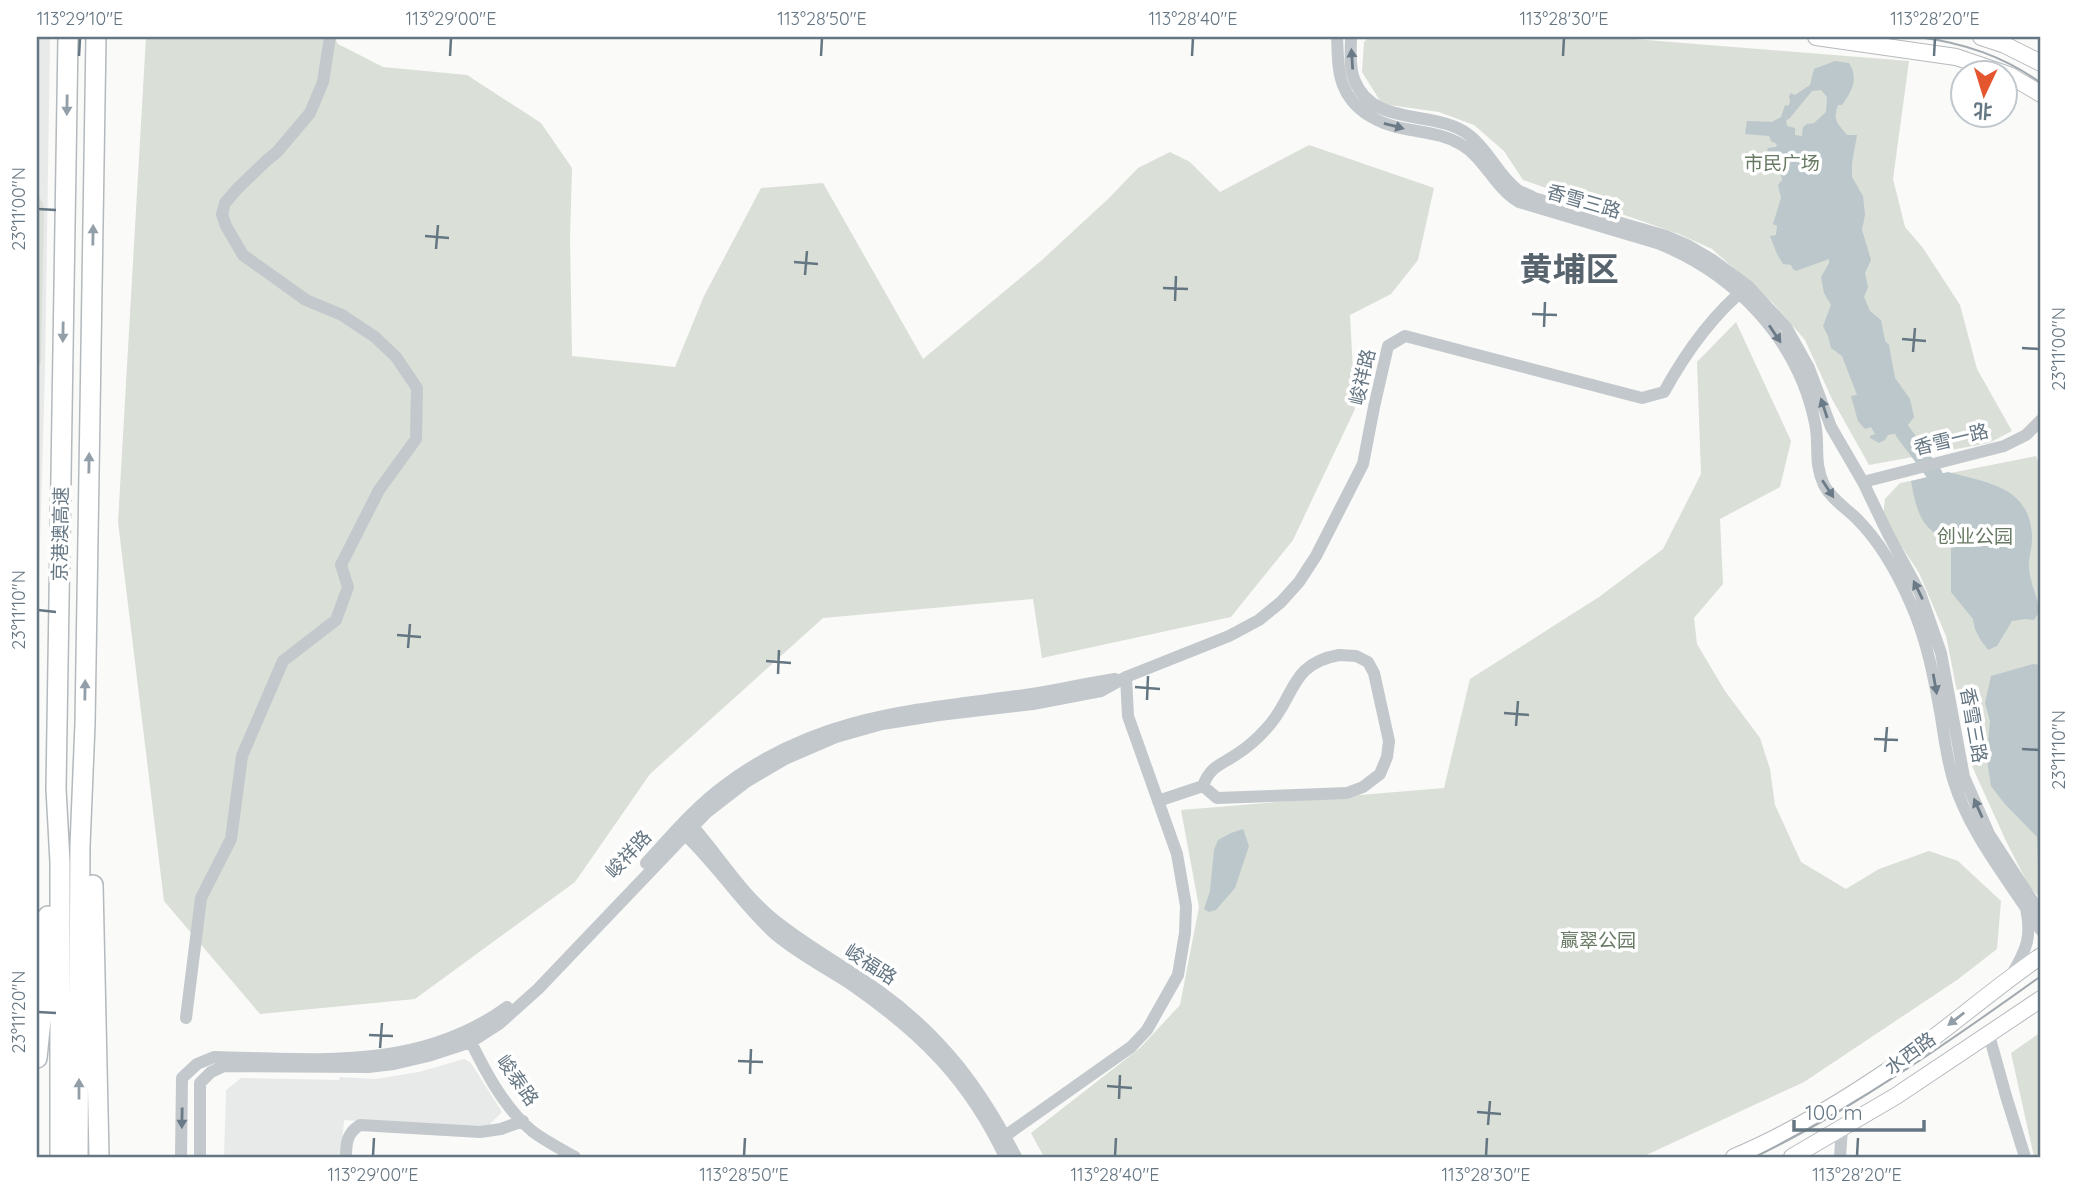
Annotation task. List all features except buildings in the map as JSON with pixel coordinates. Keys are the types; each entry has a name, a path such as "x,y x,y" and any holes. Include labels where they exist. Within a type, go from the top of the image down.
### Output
{"highway":[{"name":"京港澳高速","path":"60,1157 60,862 56,789 68,37"},
{"name":"京港澳高速","path":"78,1157 80,846 85,724 96,37"},
{"path":"85,724 92,870 99,1157"},
{"path":"37,1058 45,981 56,789"}],"main road":[{"path":"1816,37 1875,40 1975,62 2017,79 2041,94"},
{"path":"1981,37 2005,45 2041,63"},
{"name":"水西路","path":"1734,1157 1791,1131 1897,1064 2041,956"},
{"name":"水西路","path":"1791,1157 1896,1096 2041,999"}],"street":[{"path":"186,1018 201,898 231,839 242,756 283,661 336,620 348,587 341,565 379,490 416,439 417,388 396,357 375,337 342,315 306,300 243,255 222,214 225,203 231,196 265,161 278,152 310,113 323,82 330,37"},
{"name":"香雪三路","path":"1337,37 1343,85 1362,111 1376,121 1403,129 1435,133 1455,141 1468,149 1503,190 1519,202 1676,250 1743,289 1777,335 1802,382 1815,423 1817,469 1826,489 1858,520 1888,559 1918,620 1932,671 1953,780 1967,817 2036,910"},
{"name":"香雪三路","path":"1350,37 1354,79 1364,97 1375,106 1396,115 1454,126 1467,133 1480,144 1518,190 1534,198 1666,236 1687,245 1714,261 1786,327 1798,346 1819,393 1830,427 1863,482 1920,593 1938,640 1964,777 1989,834 2036,910 2041,930"},
{"name":"峻祥路","path":"200,1157 200,1083 211,1072 224,1066 368,1067 428,1056 499,1024 538,989 686,827 699,806 757,764 797,743 847,723 918,708 1031,694 1126,677 1229,636 1259,620 1281,602 1299,582 1316,556 1363,464 1388,346 1405,336 1642,398 1664,392 1693,343 1743,289"},
{"name":"香雪一路","path":"1863,482 2011,443 2026,435 2041,420"},
{"path":"1339,655 1356,656 1368,662 1374,673 1389,741 1387,757 1380,774 1363,787 1347,793 1217,798 1203,786 1207,774 1245,748 1268,727 1280,712 1298,679 1311,664 1339,655"},
{"path":"1005,1136 1131,1047 1147,1030 1178,975 1185,933 1186,906 1177,854 1128,716 1126,677"},
{"path":"1158,801 1203,786"},
{"name":"峻福路","path":"686,827 770,917 822,955 877,989 941,1043 977,1090 1016,1157"},
{"name":"峻福路","path":"686,827 695,844 749,908 775,934 911,1028 932,1049 988,1123 1005,1157"},
{"path":"2010,977 2027,943 2029,925 2036,910"},
{"path":"1989,1035 2024,1157"},
{"name":"峻祥路","path":"181,1157 183,1078 197,1064 214,1057 313,1058 381,1055 412,1051 468,1037"},
{"name":"峻泰路","path":"468,1037 512,1109 532,1131 575,1157"},
{"path":"346,1157 349,1136 353,1129 360,1125 480,1132 501,1129 523,1121"},
{"path":"1840,1157 1842,1128"}],"shaded area":[{"path":"37,37 50,37 45,371 37,648"},
{"path":"1835,61 1849,63 1854,74 1851,90 1842,105 1838,105 1836,115 1837,122 1847,135 1857,135 1852,177 1863,196 1865,215 1862,230 1871,260 1865,273 1868,287 1864,297 1870,311 1881,320 1895,378 1910,399 1914,417 1903,432 1888,435 1879,443 1870,438 1875,434 1871,427 1865,429 1858,421 1851,396 1857,395 1842,356 1831,348 1823,326 1831,305 1824,293 1821,277 1829,259 1796,271 1791,265 1783,264 1770,236 1776,235 1777,226 1773,224 1781,198 1778,185 1782,180 1780,167 1767,151 1777,144 1771,141 1769,136 1745,134 1747,121 1772,122 1781,117 1785,105 1788,106 1790,102 1791,93 1795,95 1810,85 1814,69","holes":["1821,90 1827,97 1826,112 1814,123 1803,127 1802,136 1795,135 1795,128 1787,126 1786,120 1812,91"]},
{"path":"1948,472 2003,489 2023,506 2029,519 2032,539 2029,568 2040,611 2034,620 2012,621 1997,646 1988,650 1975,629 1973,619 1951,592 1951,548 1926,524 1913,494 1911,481"},
{"path":"2033,664 2041,665 2041,868 2038,866 2037,837 1991,786 1987,759 1990,721 1985,703 1991,676"},
{"path":"1243,829 1249,846 1235,888 1216,910 1209,912 1204,909 1210,891 1214,850 1218,840"},
{"path":"464,1059 471,1063 502,1112 485,1129 344,1120 341,1157 224,1157 226,1090 241,1078 376,1079 419,1072"}],"green space":[{"path":"146,37 334,37 338,44 383,67 467,75 541,123 572,168 572,356 675,367 704,296 761,188 823,183 923,359 1042,260 1138,168 1170,152 1190,162 1220,192 1309,145 1434,188 1418,260 1391,294 1350,315 1355,409 1293,540 1231,617 1042,658 1033,599 823,618 650,774 575,882 415,999 260,1014 164,901 118,522"},
{"name":"市民广场","path":"1369,37 1609,37 1909,61 1893,179 1905,227 1923,248 1960,305 1977,369 2012,431 1989,443 1869,465 1832,399 1805,340 1772,302 1712,249 1679,234 1523,180 1504,151 1474,125 1439,112 1382,104 1362,72 1364,42"},
{"path":"37,191 44,207 41,362 37,370"},
{"name":"赢翠公园","path":"1736,322 1791,441 1780,487 1720,519 1723,584 1694,618 1697,644 1725,691 1760,738 1770,769 1775,805 1801,862 1846,889 1879,869 1929,851 1958,861 2001,901 1997,949 1957,980 1804,1082 1642,1157 1044,1157 1031,1133 1140,1048 1180,1005 1199,907 1181,810 1444,788 1470,679 1599,597 1663,549 1701,474 1697,362"},
{"name":"创业公园","path":"2036,456 2041,469 2041,899 2029,886 1972,766 1946,636 1919,573 1883,518 1885,499 1900,483"},
{"path":"2041,1032 2041,1157 2034,1157 2011,1053"}],"waterway":[{"path":"1903,432 1935,475"}],"tram line":[{"path":"1918,37 1982,52 2012,65 2041,83"},
{"path":"1755,1157 1866,1095 2041,976"}],"district":[{"name":"黄埔区","path":"1569,268"}]}
